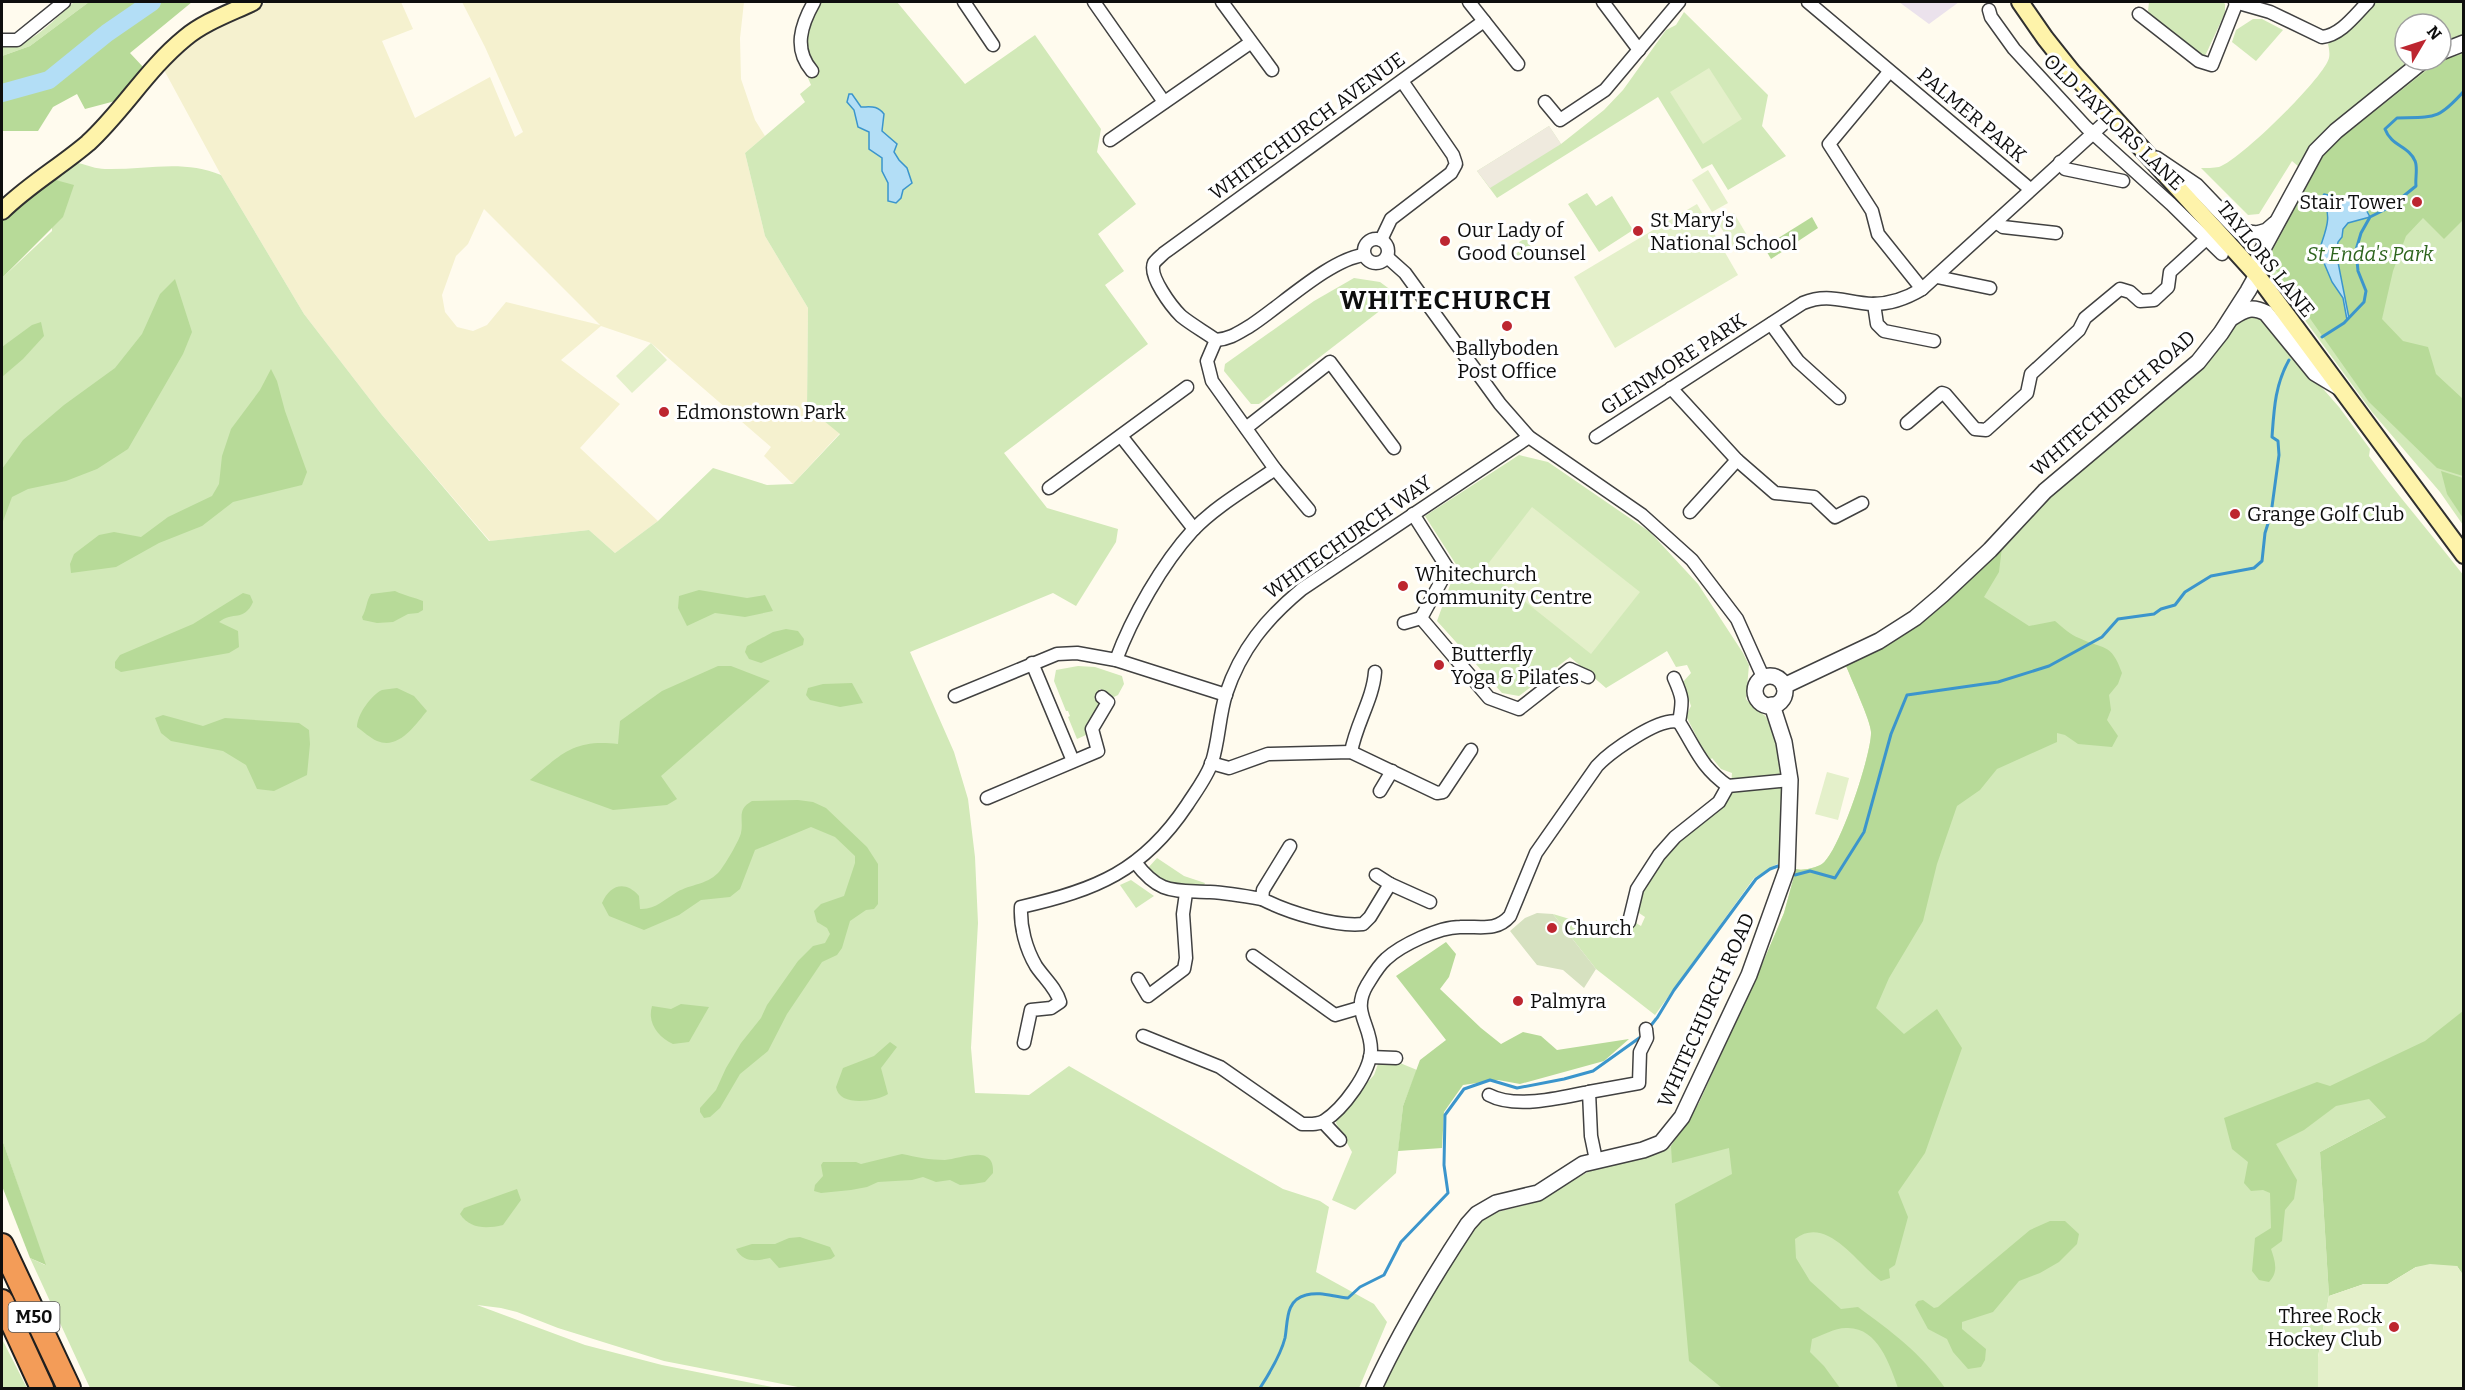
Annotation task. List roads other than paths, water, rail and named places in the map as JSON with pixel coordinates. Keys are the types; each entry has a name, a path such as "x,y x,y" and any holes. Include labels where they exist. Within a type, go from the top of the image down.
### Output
{"highway":[{"name":"M50","path":"2,1245 69,1389"},
{"name":"M50","path":"2,1301 42,1389"}],"main road":[{"path":"2,212 23,190 87,143 150,71 185,38 203,26 253,2"},
{"name":"TAYLORS LANE","path":"2020,2 2065,63 2257,275 2463,555"}],"street":[{"path":"2,40 17,40 64,2"},
{"path":"812,71 801,53 801,44 804,20 814,2"},
{"path":"964,2 993,45"},
{"path":"1094,2 1164,102"},
{"path":"1222,2 1272,70"},
{"path":"1469,2 1518,64"},
{"path":"1603,2 1639,50"},
{"path":"1545,102 1560,120 1605,90 1679,2"},
{"name":"PALMER PARK","path":"1808,2 2030,189"},
{"path":"2139,15 2199,61 2212,65 2236,2 2270,12 2322,37 2341,29 2368,2"},
{"name":"OLD TAYLORS LANE","path":"1989,10 2014,49 2092,133 2171,204 2205,240 2222,254"},
{"name":"WHITECHURCH AVENUE","path":"1216,340 1184,318 1170,304 1153,272 1154,263 1164,253 1484,21"},
{"path":"1110,140 1250,43"},
{"name":"PALMER PARK","path":"1889,72 1829,144 1872,211 1878,234 1922,289"},
{"name":"WHITECHURCH ROAD","path":"1784,686 1855,653 1915,618 1990,550 2045,491 2198,362 2233,317 2257,275 2259,256 2316,151 2325,141 2409,72"},
{"path":"1381,240 1391,219 1451,173 1456,164 1453,155 1402,81"},
{"name":"GLENMORE PARK","path":"1596,437 1803,303 1819,296 1874,304 1900,300 1922,289 2112,116"},
{"path":"2142,149 2196,186 2240,232 2258,234 2276,224"},
{"path":"2060,162 2066,169 2123,181"},
{"path":"1996,222 2003,227 2056,233"},
{"path":"1387,257 1381,262 1372,263 1364,255 1364,247 1369,240 1381,240 1387,245 1387,257 1405,273 1500,404 1529,437 1642,515 1692,560 1737,619 1763,677 1778,678 1784,686 1783,698 1772,705"},
{"path":"1907,423 1942,393 1975,429 1986,430 2027,393 2031,374 2079,330 2085,318 2120,289 2130,292 2140,301 2154,300 2168,287 2170,272 2205,240"},
{"path":"1309,510 1219,395 1207,362 1216,340 1229,339 1323,274 1354,256 1364,255"},
{"path":"1937,277 1990,288"},
{"path":"1874,304 1877,324 1884,331 1934,341"},
{"path":"2233,317 2246,309 2254,308 2266,313 2315,373 2340,388"},
{"name":"GLENMORE PARK","path":"1771,324 1798,361 1839,398"},
{"path":"1246,428 1330,362 1394,448"},
{"path":"1049,488 1187,387"},
{"path":"1671,388 1737,460 1775,493 1814,496 1835,517 1862,503"},
{"path":"1121,436 1194,529"},
{"name":"WHITECHURCH WAY","path":"1024,1043 1031,1010 1051,1008 1060,1002 1058,995 1033,959 1023,934 1022,907 1074,894 1117,875 1170,831 1202,782 1211,763 1226,695 1239,665 1256,633 1274,612 1302,589 1529,437"},
{"path":"1690,512 1737,460"},
{"path":"1116,660 1128,629 1155,582 1194,529 1275,469"},
{"path":"1404,623 1421,618 1448,569 1413,514"},
{"path":"1421,618 1489,699 1520,709 1570,669 1588,677"},
{"path":"955,696 1057,654 1077,653 1116,660 1226,695"},
{"path":"1032,663 1073,761"},
{"path":"1351,752 1354,735 1374,684 1375,672"},
{"name":"WHITECHURCH ROAD","path":"1374,1389 1393,1347 1423,1293 1477,1214 1496,1203 1538,1193 1583,1164 1661,1143 1675,1128 1691,1101 1762,944 1787,870 1790,780 1784,742 1772,705 1763,704 1756,697 1755,688 1763,677"},
{"path":"1674,678 1683,697 1679,722 1702,764 1715,777 1728,786 1790,780"},
{"path":"987,798 1098,751 1092,729 1108,702 1102,697"},
{"path":"1143,1036 1220,1067 1302,1124 1312,1125 1323,1122 1348,1097 1365,1072 1370,1057 1369,1038 1359,1008 1362,996 1386,959 1444,929 1494,927 1503,923 1510,916 1536,853 1597,766 1609,753 1664,722 1672,720 1679,722"},
{"path":"1211,763 1229,768 1268,754 1351,752 1437,792 1443,792 1472,750"},
{"path":"1380,790 1392,771"},
{"path":"1629,922 1636,889 1659,855 1674,837 1719,802 1728,786"},
{"path":"1262,899 1263,890 1290,846"},
{"path":"1135,862 1153,882 1169,889 1186,892 1208,891 1262,899 1292,911 1344,924 1363,924 1370,917 1390,884"},
{"path":"1376,875 1430,902"},
{"path":"1138,978 1148,996 1184,969 1186,958 1183,914 1186,892"},
{"path":"1253,956 1335,1015 1359,1008"},
{"path":"1489,1095 1501,1101 1556,1099 1639,1083 1640,1052 1647,1038 1646,1030"},
{"path":"1370,1057 1396,1058"},
{"path":"1589,1092 1591,1136 1596,1160"},
{"path":"1323,1122 1340,1140"}],"water":[{"path":"849,94 852,94 861,107 874,107 884,114 882,131 897,144 894,152 907,168 912,183 903,190 901,198 896,203 888,201 888,183 882,171 882,158 869,149 869,132 858,127 854,110 847,102"},
{"path":"2324,194 2341,198 2354,194 2359,197 2370,217 2348,223 2338,242 2336,252 2349,318 2347,320 2343,298 2332,282 2319,251 2328,217 2321,198"}],"waterway":[{"path":"2,93 49,80 107,33 152,2"},
{"path":"2322,337 2344,323 2364,302 2366,291 2358,271 2356,250 2361,233 2370,217 2390,207 2416,186 2415,161 2409,152 2391,139 2385,129 2397,118 2435,115 2448,107 2464,91"},
{"path":"1790,872 1795,875 1810,871 1835,878 1864,832 1891,734 1907,695 1998,682 2049,666 2102,637 2118,619 2154,614 2161,609 2175,605 2185,592 2211,576 2254,568 2262,561 2279,455 2278,441 2272,437 2275,407 2278,388 2289,360"},
{"path":"1657,1018 1674,990 1756,879 1770,869 1778,866 1782,868"},
{"path":"1649,1028 1656,1019"},
{"path":"1260,1388 1281,1351 1289,1312 1294,1302 1311,1294 1348,1298 1360,1287 1384,1275 1401,1242 1448,1193 1444,1165 1445,1115 1464,1089 1490,1080 1517,1088 1593,1071 1642,1036"}],"place":[{"name":"Stair Tower","path":"2417,202"},
{"name":"St Mary's National School","path":"1638,231"},
{"name":"Our Lady of Good Counsel","path":"1445,241"},
{"name":"Ballyboden Post Office","path":"1507,326"},
{"name":"Edmonstown Park","path":"664,412"},
{"name":"Grange Golf Club","path":"2235,514"},
{"name":"Whitechurch Community Centre","path":"1403,586"},
{"name":"Butterfly Yoga & Pilates","path":"1439,665"},
{"name":"Church","path":"1552,928"},
{"name":"Palmyra","path":"1518,1001"},
{"name":"Three Rock Hockey Club","path":"2394,1327"}],"district":[{"name":"WHITECHURCH","path":"1446,300"}],"park label":[{"name":"St Enda's Park","path":"2370,254"}]}
